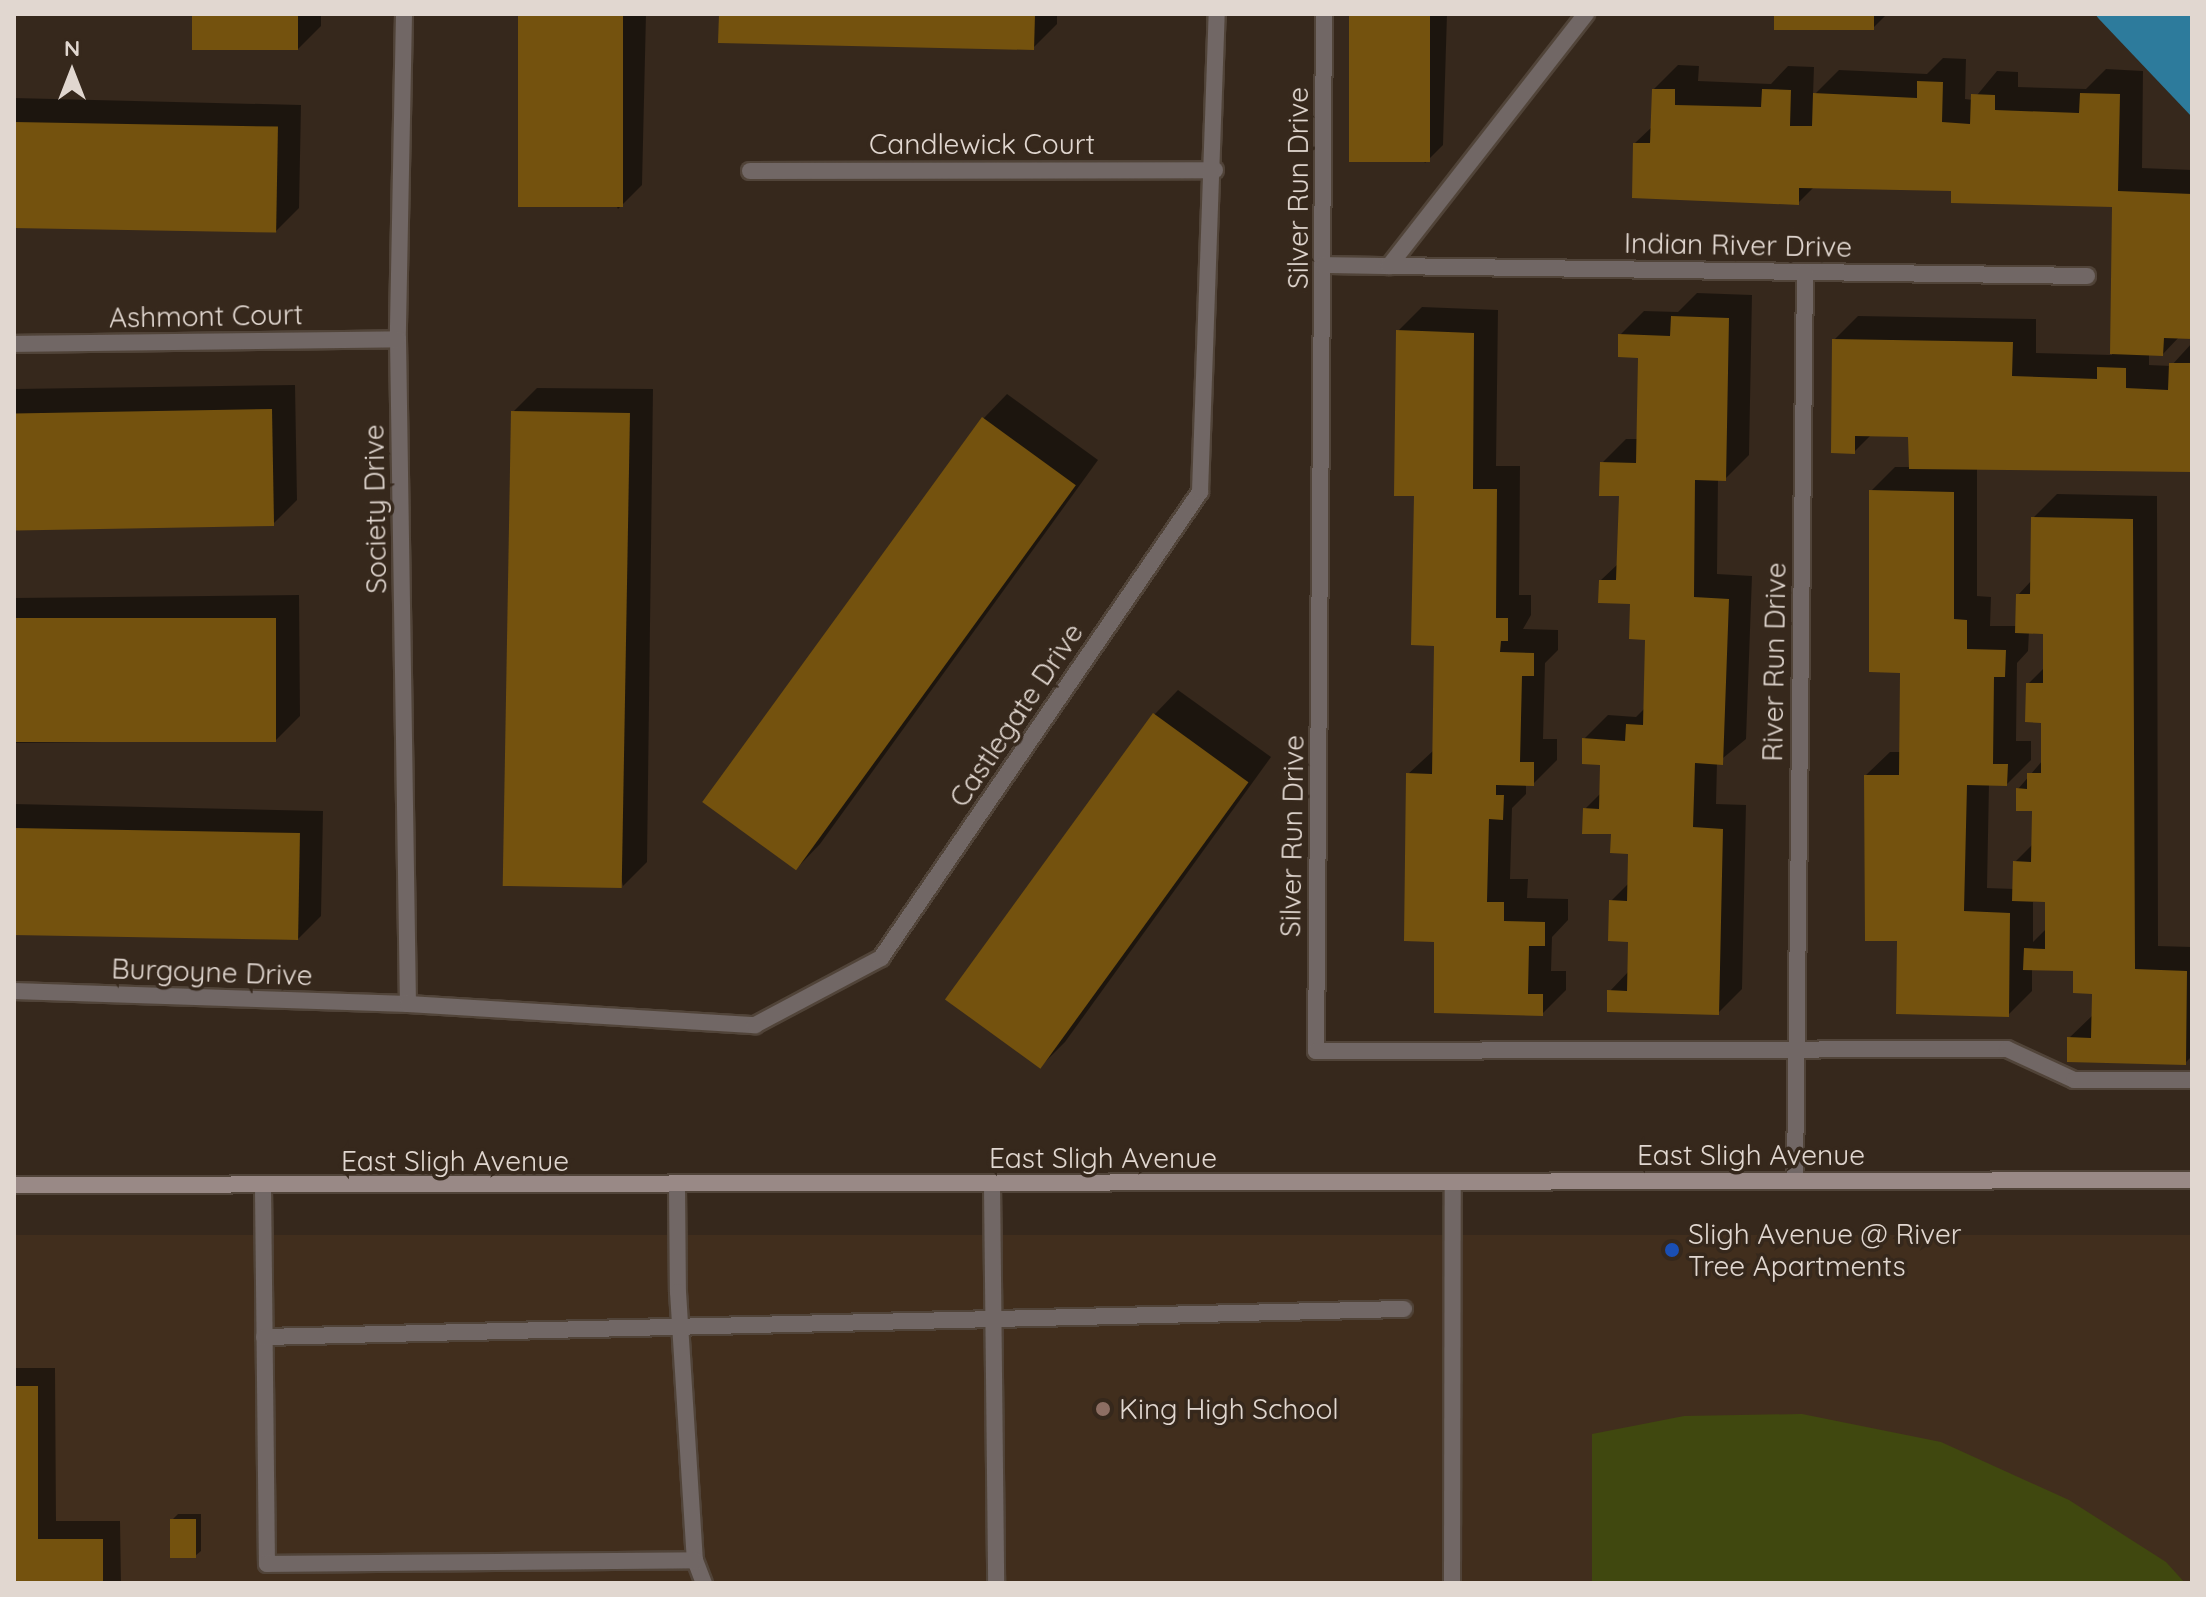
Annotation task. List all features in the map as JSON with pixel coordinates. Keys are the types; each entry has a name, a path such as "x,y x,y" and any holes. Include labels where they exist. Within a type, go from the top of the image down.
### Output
{"street":[{"name":"Society Drive","path":"404,14 398,339 408,1004"},
{"name":"Castlegate Drive","path":"408,1004 755,1025 881,958 1200,492 1215,170 1217,14"},
{"name":"Silver Run Drive","path":"1324,14 1316,1051 1796,1053"},
{"path":"1389,266 1586,14"},
{"name":"Candlewick Court","path":"750,171 1215,170"},
{"name":"Indian River Drive","path":"1324,265 2087,276"},
{"name":"River Run Drive","path":"1796,1053 1805,272"},
{"name":"Ashmont Court","path":"14,344 398,339"},
{"name":"Burgoyne Drive","path":"14,991 408,1004"},
{"path":"1795,1180 1796,1053 2007,1049 2074,1080 2192,1080"},
{"name":"East Sligh Avenue","path":"14,1185 263,1187 2192,1180"},
{"path":"1452,1583 1453,1182"},
{"path":"992,1184 996,1583"},
{"path":"677,1186 678,1292 695,1560 704,1583"},
{"path":"263,1187 267,1564 695,1560"},
{"path":"264,1337 1404,1309"}],"shaded area":[{"name":"King High School","path":"14,1235 2192,1235 2192,1583 14,1583"}],"green space":[{"path":"1802,1414 1941,1442 2069,1500 2166,1562 2185,1583 1592,1583 1592,1434 1684,1416"}],"water":[{"path":"2095,14 2192,14 2192,117 2099,19"}],"building":[{"path":"192,14 298,14 298,50 192,50"},
{"path":"518,14 623,14 623,207 518,207"},
{"path":"719,14 1035,14 1034,50 718,43"},
{"path":"1349,14 1430,14 1430,162 1349,162"},
{"path":"1774,14 1874,14 1874,30 1774,30"},
{"path":"1917,81 1943,82 1942,122 1970,124 1971,94 1995,95 1995,110 2079,113 2080,93 2120,94 2118,191 2192,194 2192,339 2164,338 2163,356 2110,354 2112,207 1951,203 1951,191 1799,188 1799,205 1632,198 1633,143 1650,143 1652,89 1675,89 1675,105 1761,107 1762,89 1791,90 1790,126 1812,126 1813,93 1917,98"},
{"path":"14,122 278,127 276,233 14,228"},
{"path":"1671,316 1729,318 1726,481 1695,480 1694,597 1729,599 1723,765 1695,763 1693,827 1723,829 1719,1015 1607,1012 1607,990 1627,991 1628,942 1608,941 1609,900 1627,901 1628,854 1610,853 1611,834 1582,834 1583,808 1599,809 1600,765 1582,764 1582,738 1625,741 1626,724 1643,725 1645,640 1629,639 1630,604 1598,603 1599,580 1616,580 1619,496 1599,496 1600,462 1636,463 1638,358 1618,357 1618,334 1670,336"},
{"path":"1396,330 1474,333 1473,489 1497,489 1496,618 1508,618 1508,641 1501,641 1500,652 1534,653 1534,676 1522,676 1520,762 1534,762 1534,786 1496,785 1496,795 1504,795 1503,820 1489,819 1487,902 1504,902 1504,921 1545,922 1545,946 1529,946 1528,994 1543,994 1543,1016 1434,1013 1434,942 1404,941 1406,773 1432,774 1434,646 1411,645 1414,496 1394,496"},
{"path":"1832,339 2013,342 2012,376 2097,379 2097,367 2126,368 2126,388 2168,390 2169,363 2192,363 2192,472 1909,469 1908,437 1855,436 1855,454 1831,453"},
{"path":"272,409 274,526 16,530 14,414"},
{"path":"511,411 630,413 622,888 503,886"},
{"path":"982,417 1076,485 796,870 702,802"},
{"path":"1869,490 1954,492 1954,619 1967,620 1967,649 2006,650 2005,677 1994,677 1993,764 2008,764 2007,786 1967,785 1964,911 2010,913 2009,1017 1896,1014 1897,941 1865,941 1864,775 1899,775 1900,673 1869,672"},
{"path":"2031,517 2133,519 2135,969 2187,971 2186,1065 2067,1062 2067,1037 2091,1038 2092,994 2073,993 2073,971 2023,970 2024,948 2045,949 2045,902 2012,901 2013,861 2031,862 2032,811 2016,811 2016,788 2027,789 2027,773 2041,773 2041,723 2025,722 2026,683 2043,683 2043,634 2015,633 2016,594 2030,594"},
{"path":"14,618 276,618 276,742 14,742"},
{"path":"1153,713 1248,782 1040,1069 945,999"},
{"path":"14,828 300,833 298,940 14,935"},
{"path":"14,1386 38,1386 38,1539 103,1539 103,1583 14,1583"},
{"path":"170,1519 196,1519 196,1558 170,1558"}],"place":[{"name":"Sligh Avenue @ River Tree Apartments","path":"1672,1250"},
{"name":"King High School","path":"1103,1409"}]}
